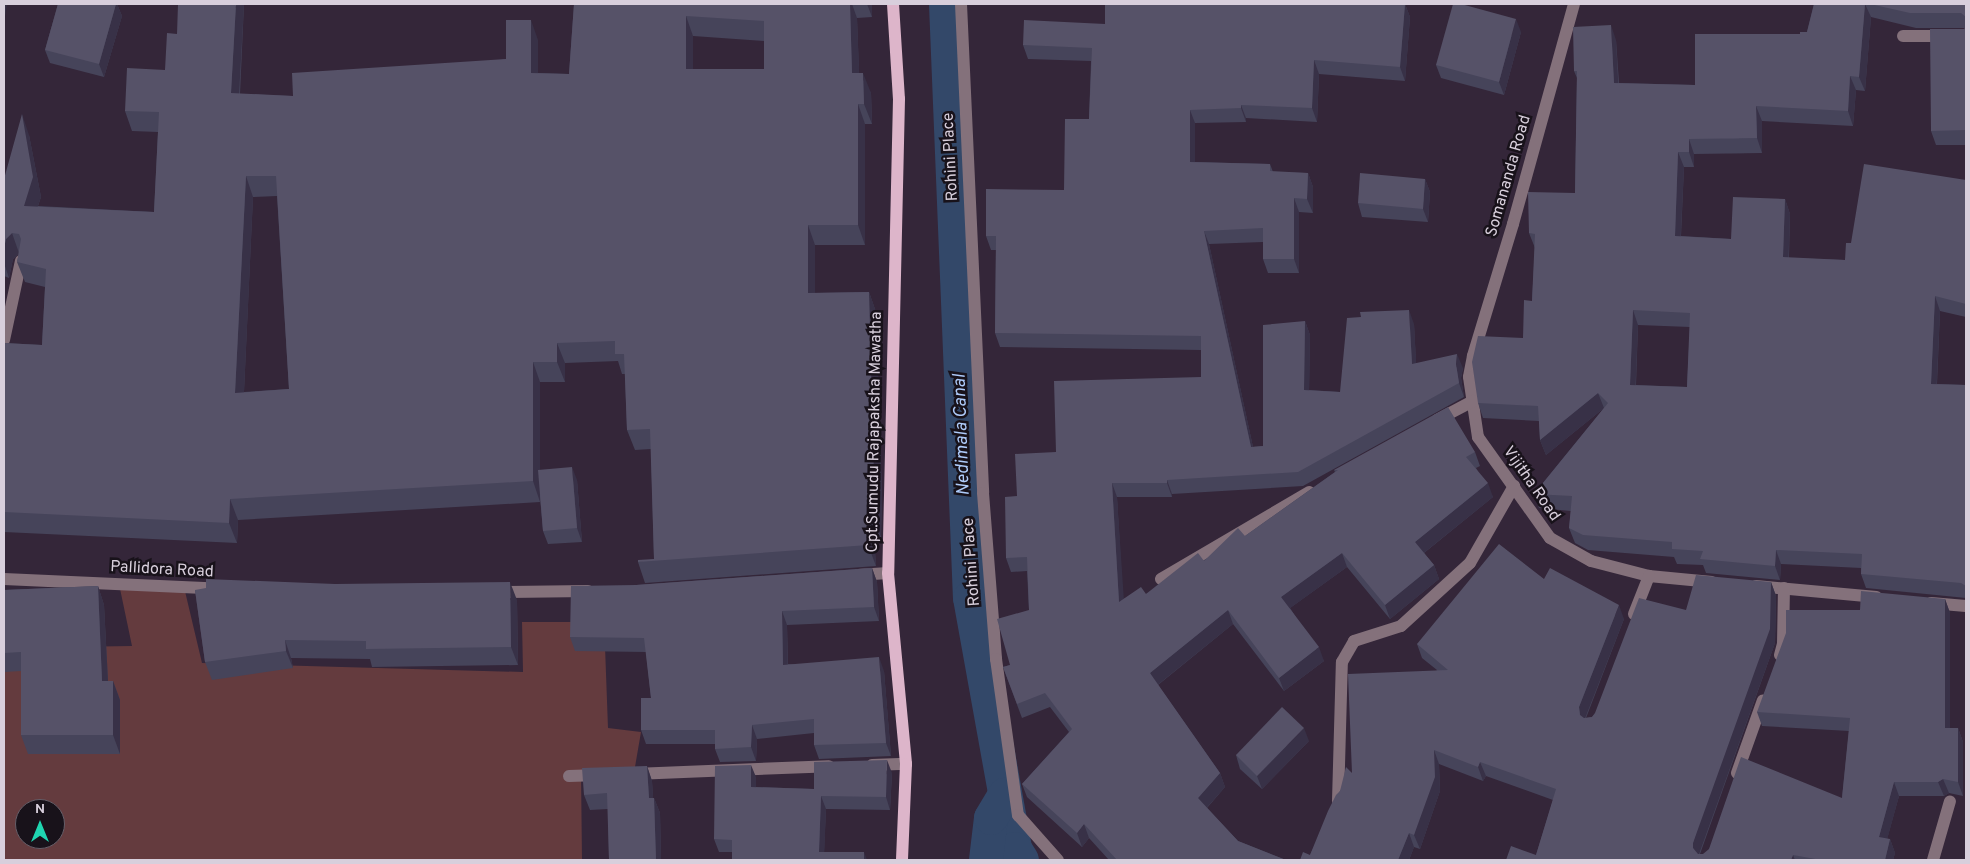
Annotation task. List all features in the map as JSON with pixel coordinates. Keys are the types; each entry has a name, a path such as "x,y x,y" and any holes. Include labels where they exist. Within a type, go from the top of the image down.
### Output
{"main road":[{"name":"Cpt.Sumudu Rajapaksha Mawatha","path":"893,4 900,99 888,573 906,764 902,860"}],"street":[{"name":"Rohini Place","path":"961,4 983,493 996,659 1018,814 1058,860"},
{"name":"Somananda Road","path":"1472,356 1513,224 1574,4"},
{"path":"1903,36 1966,36"},
{"path":"4,340 22,261"},
{"name":"Vijitha Road","path":"1472,356 1469,377 1478,437 1550,538 1591,561 1649,576 1726,583"},
{"path":"1423,428 1472,401"},
{"path":"1161,579 1322,484"},
{"path":"1338,801 1342,662 1354,641 1401,626 1470,563 1514,486"},
{"path":"849,576 888,573"},
{"path":"1631,622 1649,576"},
{"name":"Pallidora Road","path":"4,579 233,589"},
{"path":"1746,585 1890,599"},
{"path":"1777,663 1783,644 1784,588"},
{"path":"481,592 601,591"},
{"path":"1918,602 1966,606"},
{"path":"1733,785 1766,691"},
{"path":"569,776 906,764"},
{"path":"1933,860 1950,801"}],"shaded area":[{"path":"119,584 184,587 202,663 523,672 522,622 575,622 605,646 608,728 641,732 635,767 581,771 582,860 4,860 4,648 132,646"}],"building":[{"path":"58,4 116,4 99,64 45,50"},
{"path":"178,4 236,4 231,93 293,96 292,73 506,59 506,20 531,20 531,73 569,74 574,4 850,4 852,73 863,73 864,104 858,104 858,225 808,225 808,293 869,292 874,476 873,517 867,517 868,545 638,562 638,560 654,559 650,429 627,430 624,354 615,354 615,341 557,343 557,362 533,362 533,481 230,499 229,523 4,512 4,343 42,345 46,269 17,262 21,239 19,234 12,233 6,239 4,248 4,179 22,114 33,177 24,206 154,212 159,112 125,111 127,68 165,70 167,33 177,34","holes":["686,16 764,21 764,69 686,69","246,176 276,176 289,389 235,393"]},
{"path":"1105,4 1405,4 1400,67 1314,60 1312,108 1241,105 1241,108 1190,110 1190,162 1270,164 1270,171 1308,173 1307,199 1294,198 1294,259 1263,259 1263,228 1204,231 1251,447 1263,446 1263,325 1305,321 1304,390 1340,392 1347,318 1361,317 1360,312 1409,310 1412,364 1457,354 1456,364 1459,383 1298,472 1167,480 1167,483 1112,483 1119,602 1141,587 1146,594 1198,553 1204,561 1238,528 1245,536 1338,470 1334,470 1448,407 1475,452 1466,457 1488,483 1415,542 1434,565 1385,605 1342,553 1281,597 1319,647 1279,678 1228,610 1150,673 1220,773 1198,798 1238,841 1286,860 1117,860 1084,824 1077,833 1022,784 1072,729 1045,693 1017,704 1003,667 1010,665 997,619 1029,610 1027,557 1006,558 1005,497 1017,496 1015,454 1056,452 1054,381 1201,377 1201,336 995,333 996,236 986,236 986,189 1064,190 1065,119 1089,119 1092,48 1023,45 1024,20 1105,24"},
{"path":"1453,4 1461,4 1516,19 1499,82 1436,65"},
{"path":"1814,4 1865,4 1859,77 1850,76 1848,111 1756,106 1757,138 1689,139 1689,152 1678,152 1675,236 1731,239 1733,197 1785,199 1783,257 1845,260 1846,243 1851,243 1864,164 1966,180 1966,304 1935,296 1931,384 1966,385 1966,586 1961,583 1861,574 1862,554 1776,550 1775,566 1700,559 1703,551 1672,549 1672,542 1583,535 1569,528 1572,496 1534,494 1608,403 1598,393 1540,440 1538,406 1478,403 1472,362 1478,336 1523,338 1524,300 1532,301 1535,234 1529,233 1528,192 1575,193 1577,71 1574,71 1573,27 1611,25 1614,83 1695,85 1695,34 1800,34 1800,32 1807,32","holes":["1633,310 1690,313 1687,387 1630,385"]},
{"path":"1870,4 1966,4 1966,17 1961,13 1910,13"},
{"path":"1966,27 1966,130 1931,131 1930,29 1964,29"},
{"path":"1360,173 1425,179 1423,209 1358,203"},
{"path":"572,467 577,528 543,531 538,470"},
{"path":"1499,544 1544,579 1550,568 1619,605 1579,707 1580,715 1584,718 1592,717 1595,713 1639,598 1686,610 1696,575 1771,582 1770,629 1693,843 1693,848 1698,854 1703,854 1709,849 1741,757 1842,798 1850,718 1757,712 1786,633 1786,610 1860,610 1861,591 1945,599 1945,728 1958,728 1958,782 1943,779 1938,782 1894,782 1879,837 1890,839 1885,860 1821,860 1793,855 1791,860 1506,860 1511,846 1536,855 1556,789 1480,762 1478,767 1434,750 1435,777 1414,835 1409,833 1398,860 1300,860 1303,852 1310,855 1328,811 1340,791 1346,767 1352,773 1348,674 1448,670 1417,644"},
{"path":"872,568 874,607 782,611 783,665 879,657 886,743 814,745 814,719 752,725 751,747 715,749 715,730 641,730 641,698 651,698 644,638 570,637 571,586 636,585"},
{"path":"206,579 335,584 510,582 511,647 366,649 366,641 285,640 286,651 205,662 195,590 206,588"},
{"path":"98,586 102,681 113,681 113,735 21,735 21,652 4,653 4,590"},
{"path":"1282,707 1304,728 1257,776 1236,755"},
{"path":"887,760 886,797 821,796 819,852 864,852 864,860 732,860 732,840 714,839 715,766 751,765 751,787 814,789 814,762"},
{"path":"647,766 649,798 654,798 656,860 609,860 607,793 584,795 582,768"}],"waterway":[{"name":"Nedimala Canal","path":"946,4 970,598 1015,849 1022,860"},
{"path":"986,860 991,818 1005,795"}]}
